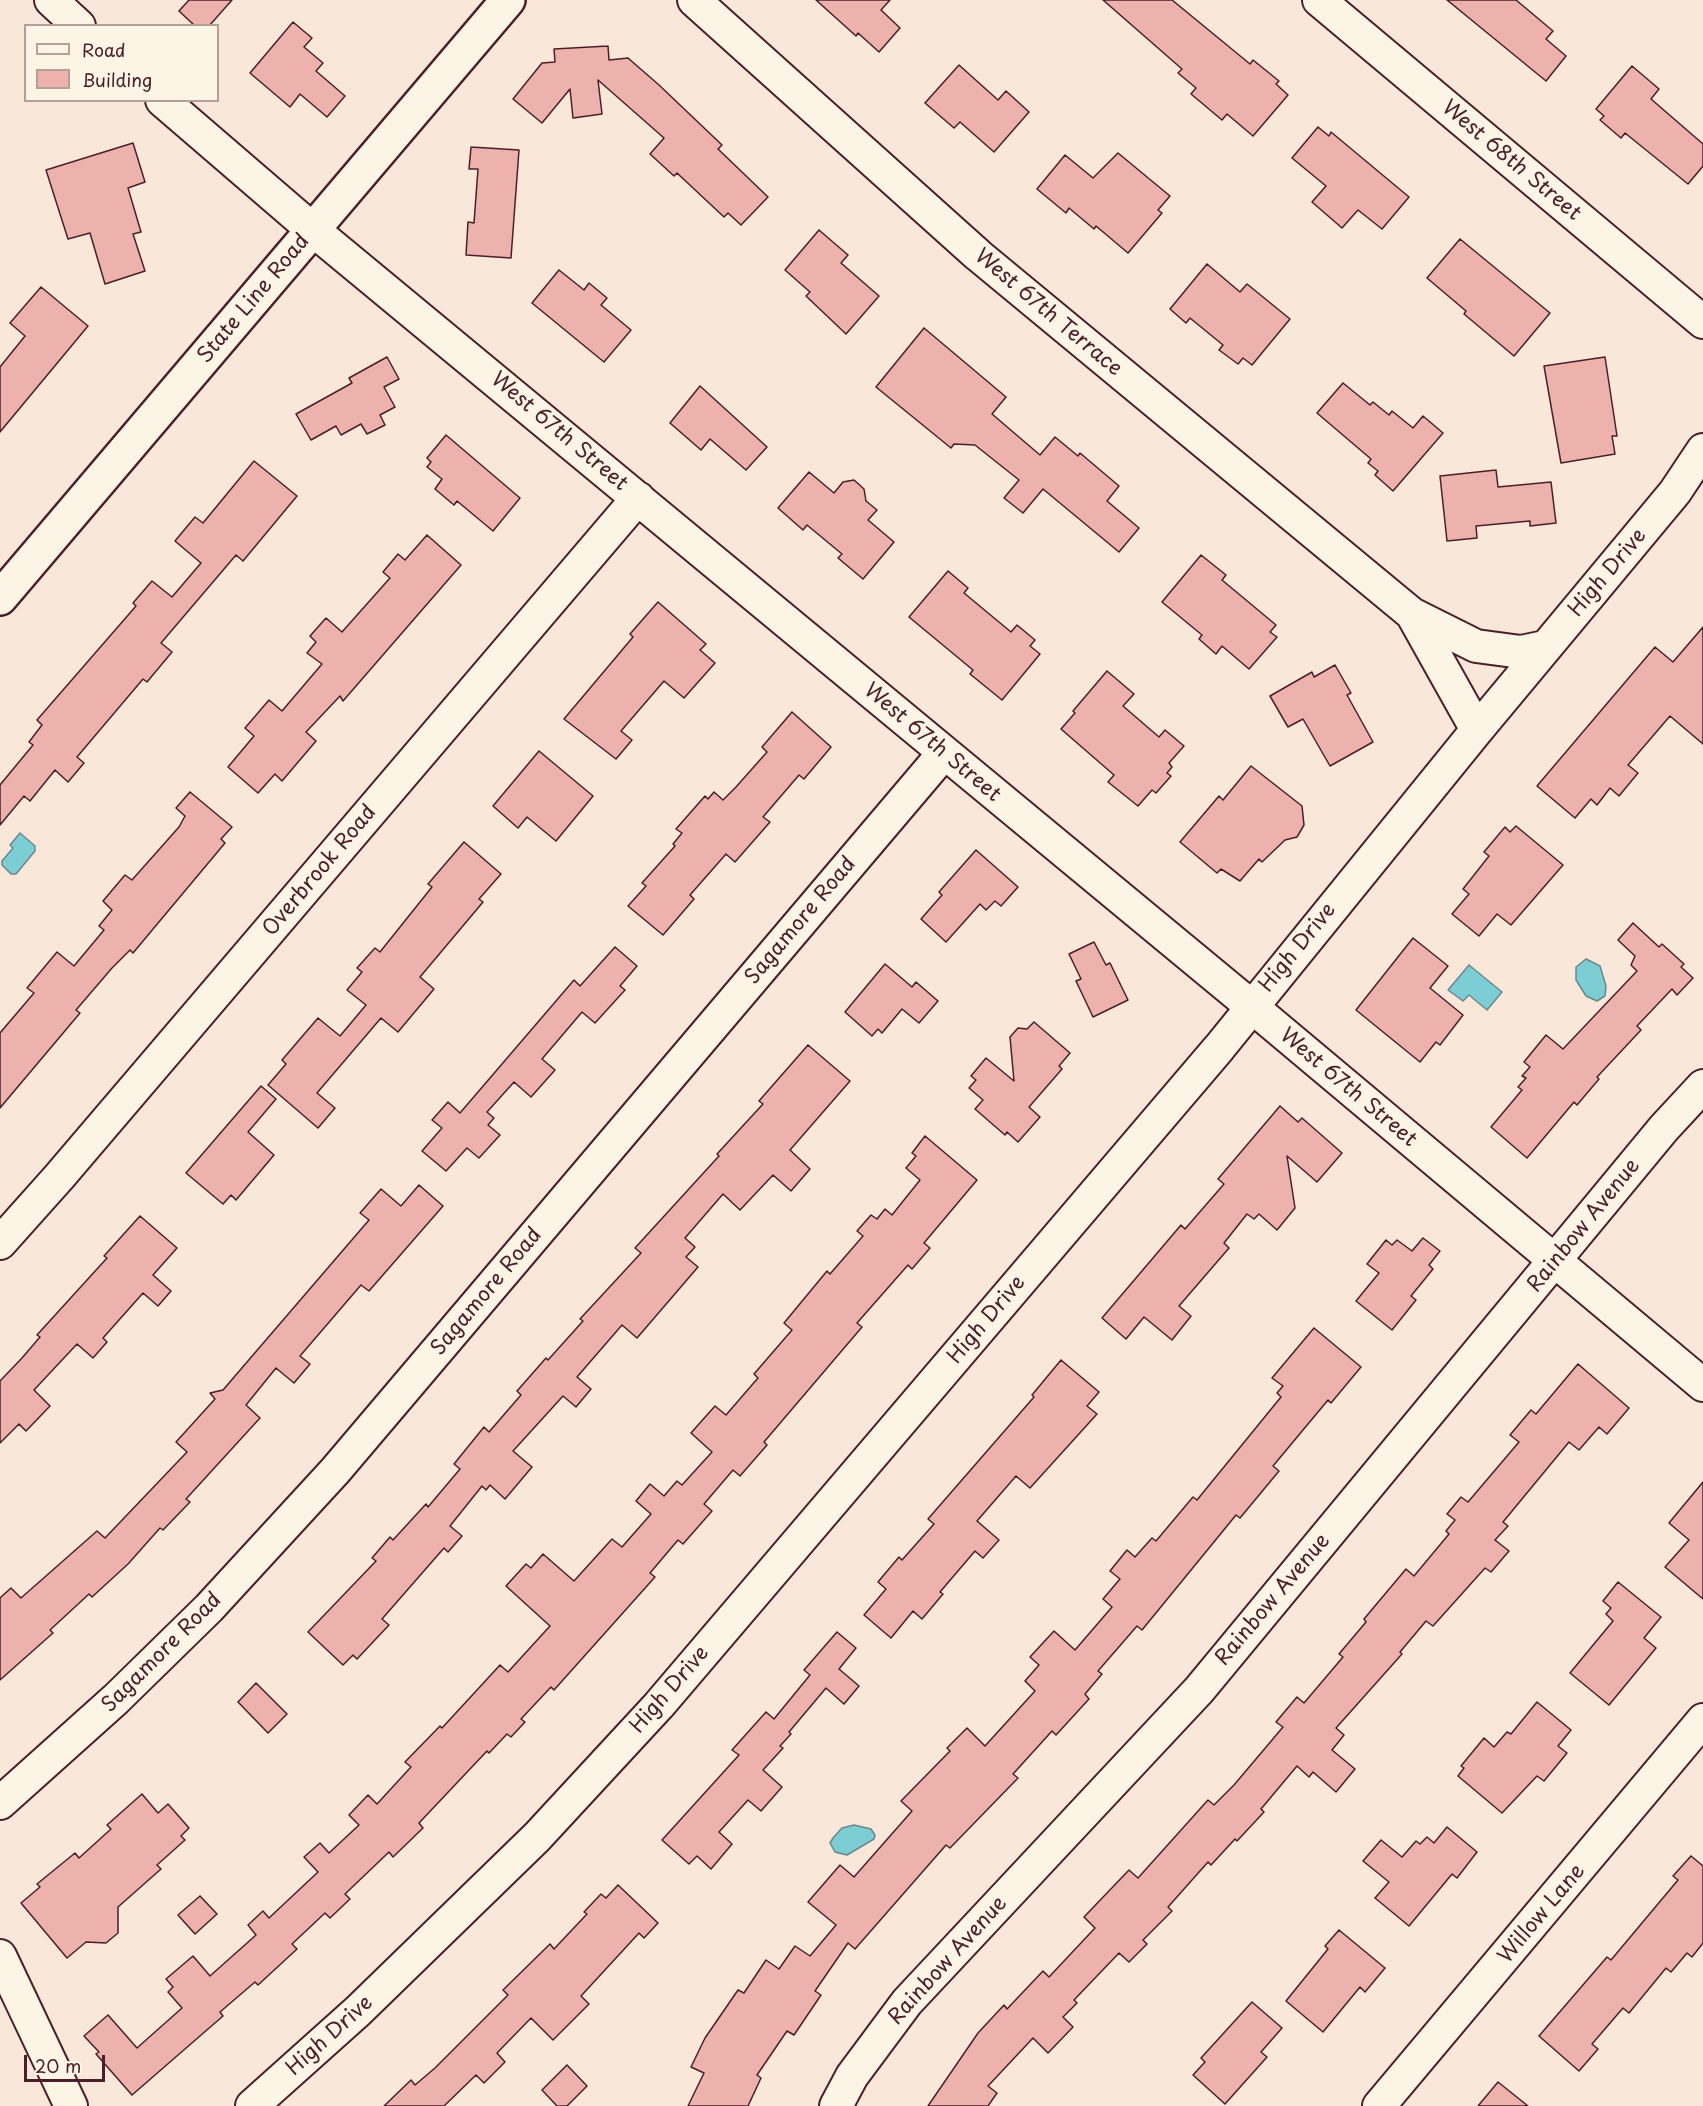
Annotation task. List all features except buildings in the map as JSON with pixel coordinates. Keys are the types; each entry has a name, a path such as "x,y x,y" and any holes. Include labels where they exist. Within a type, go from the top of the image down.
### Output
{"main road":[{"name":"State Line Road","path":"0,598 508,0"}],"street":[{"path":"51,0 77,24"},
{"name":"West 67th Terrace","path":"694,0 978,255 1412,614 1476,646 1521,652 1545,648"},
{"name":"West 68th Street","path":"1319,0 1703,322"},
{"name":"West 67th Street","path":"164,102 313,230 1251,1006 1703,1385"},
{"name":"High Drive","path":"252,2106 358,2011 537,1837 659,1705 1219,1048 1477,730 1675,492 1703,450"},
{"name":"High Drive","path":"1675,492 1703,475"},
{"name":"Overbrook Road","path":"0,1243 59,1178 638,498"},
{"name":"West 67th Terrace","path":"1412,614 1477,730"},
{"name":"Sagamore Road","path":"0,1803 116,1699 192,1624 335,1471 944,753"},
{"name":"Rainbow Avenue","path":"836,2106 852,2076 907,2002 1199,1690 1664,1128 1703,1086"},
{"name":"Willow Lane","path":"1378,2106 1703,1720"},
{"path":"0,1956 70,2106"}],"water":[{"path":"20,833 35,846 35,851 16,874 11,874 2,865 2,861 13,848 10,845"},
{"path":"1586,959 1600,966 1606,986 1605,996 1597,1001 1586,996 1576,980 1576,967"},
{"path":"1469,965 1502,992 1487,1010 1469,995 1463,1001 1448,990"},
{"path":"854,1825 871,1829 875,1835 874,1839 847,1855 835,1852 830,1843 833,1838 842,1828"}]}
